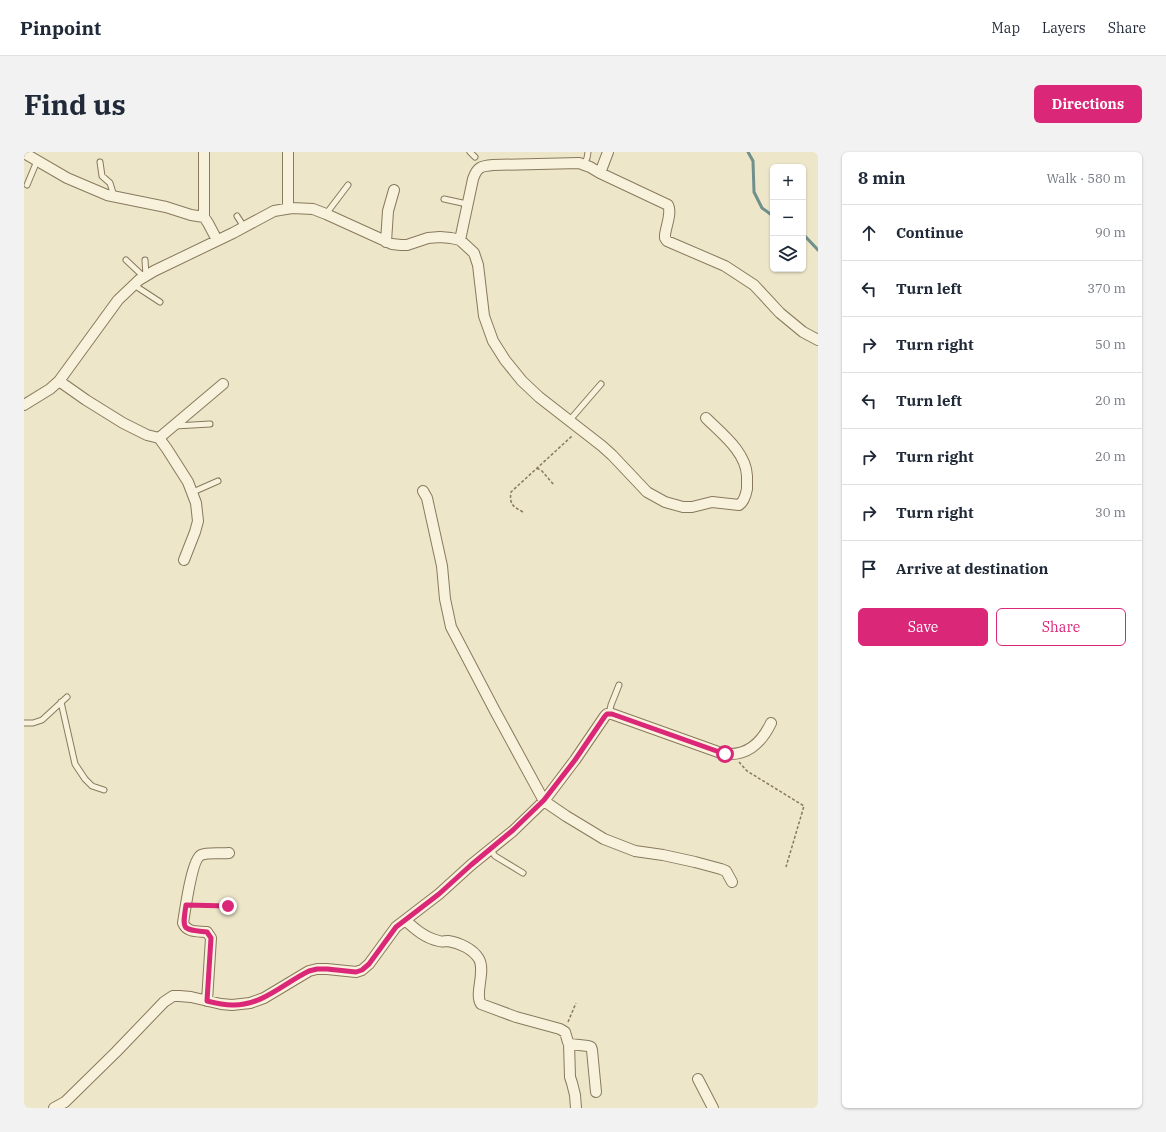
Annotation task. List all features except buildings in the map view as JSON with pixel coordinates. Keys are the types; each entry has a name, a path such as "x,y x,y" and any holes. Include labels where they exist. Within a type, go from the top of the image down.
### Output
{"street":[{"path":"204,152 204,217 217,240"},
{"path":"288,152 288,208"},
{"path":"600,173 608,152"},
{"path":"24,153 67,178 107,195 166,207 191,215 204,217"},
{"path":"460,240 467,204 476,172 481,165 561,162 584,164 668,205 670,208 665,235 667,241 725,266 754,285 780,313 803,332 818,340"},
{"path":"386,242 388,211 394,190"},
{"path":"24,405 50,389 59,381 118,300 145,276 274,211 288,208 313,209 392,244 401,245 428,238 440,237 460,240 474,253 478,265 484,316 493,341 505,360 522,381 539,397 602,446 647,492 656,498 674,506 683,507 692,507 712,502 739,505 742,502 746,493 747,475 745,465 736,449 706,418"},
{"path":"59,381 123,423 147,435 159,438 188,482 193,492 196,504 198,521 184,560"},
{"path":"159,438 223,384"},
{"path":"423,491 427,498 442,566 445,599 451,627 544,800 566,816 604,839 635,851 682,859 721,869 726,871 732,882"},
{"path":"54,1108 64,1102 116,1052 164,1002 173,996 191,997 232,1005 250,1003 264,998 309,971 327,969 356,972 362,970 369,964 392,931 439,894 513,830 544,800 575,760 605,716 609,714 721,753 733,754 738,754 758,743 766,733 771,723"},
{"path":"207,1001 211,938 207,932 188,930 185,928 183,923 191,877 199,856 203,854 229,853"},
{"path":"405,920 416,930 430,938 460,945 474,952 481,963 478,998 481,1004 516,1017 560,1029 565,1032 569,1043 570,1077 575,1095 576,1108"},
{"path":"569,1043 591,1047 596,1092"},
{"path":"698,1079 713,1108"}],"lane":[{"path":"470,152 475,157"},
{"path":"584,164 588,152"},
{"path":"27,185 37,161"},
{"path":"100,162 102,176 110,183 114,196"},
{"path":"326,214 348,185"},
{"path":"444,199 467,204"},
{"path":"237,216 244,227"},
{"path":"126,260 145,276"},
{"path":"145,260 145,276"},
{"path":"134,285 160,302"},
{"path":"569,421 601,384"},
{"path":"174,426 210,424"},
{"path":"193,492 218,481"},
{"path":"609,714 619,685"},
{"path":"24,723 33,723 42,720 67,697"},
{"path":"61,702 75,764 85,779 92,786 104,790"},
{"path":"490,849 495,856 523,873"}],"path":[{"path":"523,512 514,507 510,501 512,492 579,429"},
{"path":"537,468 542,471 554,485"},
{"path":"733,754 747,771 804,806 786,867"},
{"path":"186,905 228,906"},
{"path":"565,1032 576,1003"}],"waterway":[{"path":"748,152 753,161 754,192 762,208 770,214"},
{"path":"805,236 818,250"}],"route":[{"path":"228,906 186,905 183,923 185,928 188,930 207,932 210,934 211,938 207,1001 221,1004 241,1005 264,998 300,975 309,971 327,969 356,972 362,970 369,964 396,927 439,894 513,830 544,800 575,760 607,714 612,714 725,754"}]}
